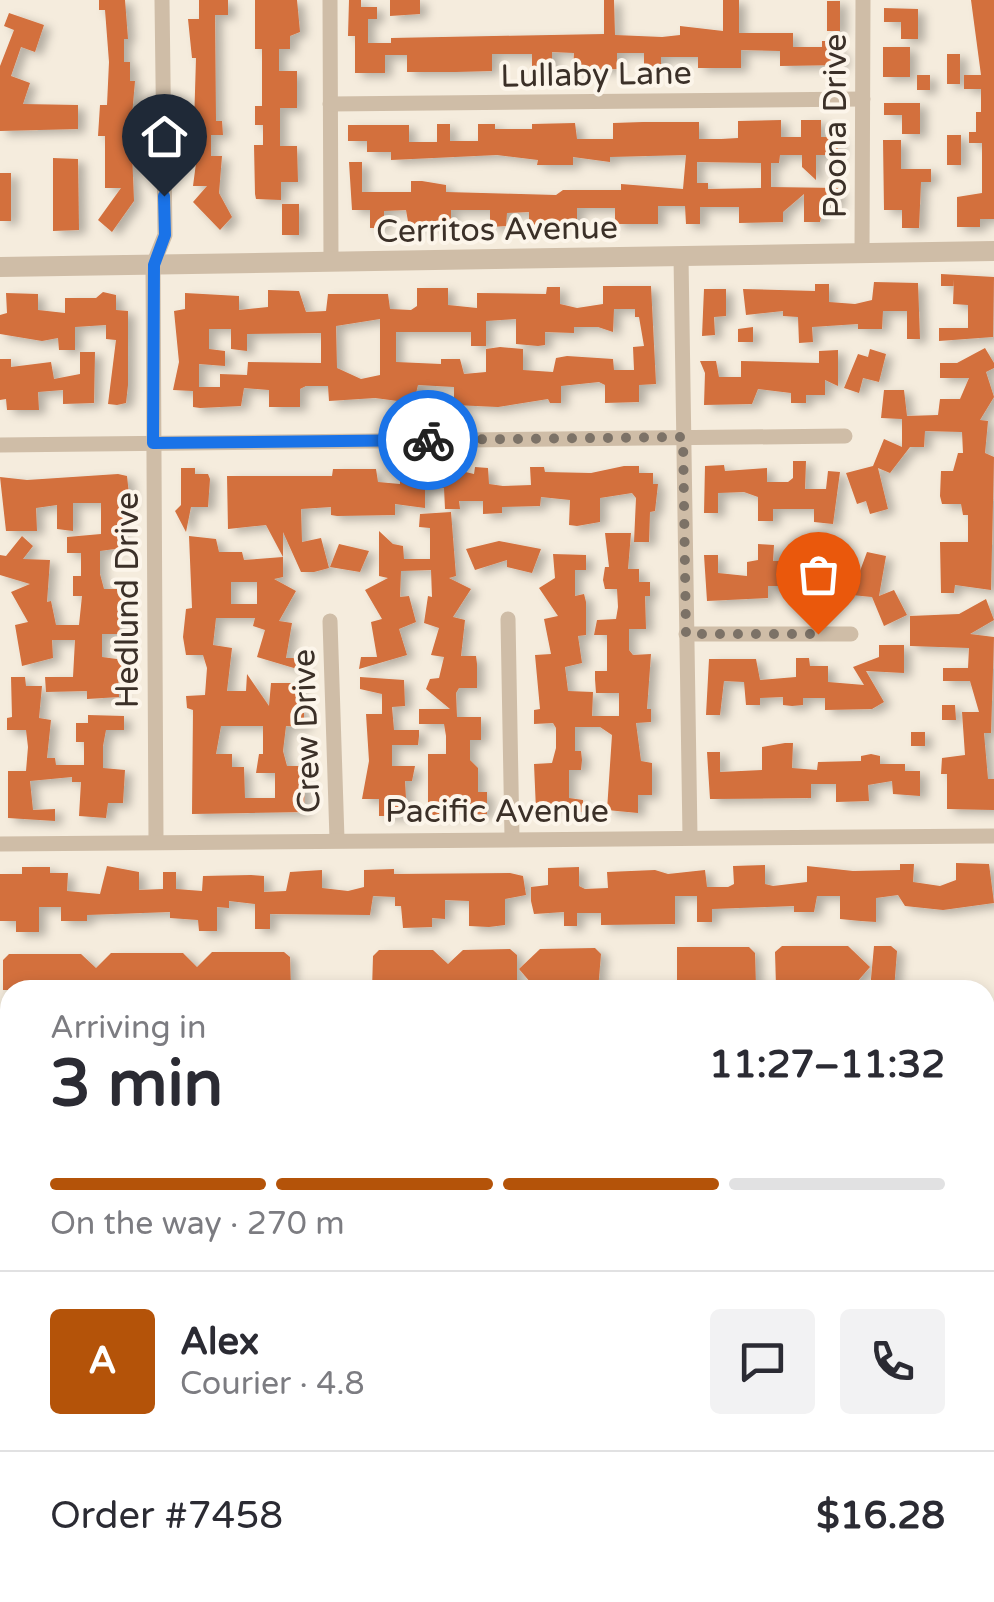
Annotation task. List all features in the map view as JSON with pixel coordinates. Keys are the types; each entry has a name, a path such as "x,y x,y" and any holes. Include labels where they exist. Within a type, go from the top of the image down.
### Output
{"street":[{"name":"Hedlund Drive","path":"156,841 154,265 165,235 162,0"},
{"path":"330,0 331,261"},
{"name":"Poona Drive","path":"862,252 864,0"},
{"name":"Lullaby Lane","path":"330,104 863,99"},
{"name":"Cerritos Avenue","path":"0,267 994,251"},
{"path":"681,256 690,837"},
{"path":"0,445 845,436"},
{"path":"508,619 512,838"},
{"name":"Crew Drive","path":"330,620 337,839"},
{"path":"686,634 851,634"},
{"name":"Pacific Avenue","path":"0,844 994,836"}],"building":[{"path":"99,0 125,0 128,39 124,39 124,62 130,62 130,81 135,81 131,127 134,201 112,232 98,220 121,188 105,188 105,136 98,136 100,105 107,105 109,62 105,10 99,10"},
{"path":"199,0 228,0 228,15 215,15 216,121 222,121 223,135 211,135 211,156 222,156 219,193 232,217 220,230 193,202 207,186 193,186 198,148 194,125 196,58 192,58 188,19 199,19"},
{"path":"255,0 297,0 300,32 290,36 290,49 279,49 279,71 297,71 297,108 280,108 280,146 297,146 298,182 281,182 281,200 256,199 255,194 254,145 263,145 263,125 255,125 255,106 262,106 262,49 255,49"},
{"path":"349,0 361,0 361,7 377,7 377,19 368,19 368,43 391,43 391,38 604,34 604,0 614,0 615,35 680,35 680,26 723,31 723,0 739,0 739,33 793,33 793,47 822,47 822,41 834,41 834,51 842,51 842,65 780,66 780,51 741,50 741,68 698,68 698,57 661,57 661,69 644,69 644,53 617,53 617,69 573,70 574,53 552,52 552,69 546,70 532,70 532,54 492,54 492,71 407,72 407,55 385,55 385,73 355,73 355,36 348,36"},
{"path":"390,0 420,0 420,14 390,16"},
{"path":"971,0 994,0 994,219 980,219 980,227 957,227 957,197 982,193 982,143 969,143 969,132 976,132 976,112 981,112 981,89 964,89 964,75 981,75"},
{"path":"827,1 840,1 840,31 827,31"},
{"path":"884,8 918,9 918,39 901,39 901,22 884,22"},
{"path":"9,13 44,25 35,52 21,47 11,76 30,83 23,104 78,105 78,129 0,131 0,66 14,30 4,26"},
{"path":"883,47 910,47 910,77 883,77"},
{"path":"947,54 960,54 960,84 947,84"},
{"path":"917,75 930,75 930,90 917,90"},
{"path":"884,103 920,103 920,134 902,134 902,115 884,115"},
{"path":"781,120 781,137 801,137 801,120 821,120 821,137 838,137 838,155 816,155 816,180 802,167 802,155 780,155 779,163 771,163 771,187 838,188 838,205 824,205 820,222 804,222 804,194 783,212 783,222 739,223 739,207 700,207 700,224 686,224 685,206 658,206 658,224 615,224 615,208 577,208 577,225 529,226 529,212 507,213 506,226 490,227 490,210 451,210 451,227 409,227 406,210 384,211 384,228 370,228 370,210 352,210 349,162 362,162 362,192 411,192 411,181 422,181 446,185 446,192 556,195 563,190 621,190 621,184 683,189 686,155 610,157 610,162 573,157 573,165 537,165 538,160 497,155 391,160 391,152 367,152 367,141 348,141 348,125 409,125 409,142 437,142 437,124 450,124 450,141 478,141 478,124 495,124 495,129 532,129 532,124 575,123 577,139 613,139 613,123 643,122 699,122 699,139 721,139 738,138 738,121","holes":["697,162 761,163 761,188 708,189 708,183 697,183"]},
{"path":"947,135 961,135 961,165 947,165"},
{"path":"883,140 901,140 901,169 931,169 931,182 921,182 919,228 902,228 902,210 884,210"},
{"path":"53,158 78,159 79,230 53,231"},
{"path":"0,173 11,173 11,221 0,221"},
{"path":"282,204 299,204 299,235 282,235"},
{"path":"941,274 994,277 993,337 939,341 939,328 968,328 968,305 953,304 954,286 941,286"},
{"path":"874,282 918,283 920,339 907,339 907,311 883,311 882,329 858,329 858,324 812,327 813,342 799,343 798,317 783,316 783,311 746,315 743,289 815,291 815,284 829,284 829,302 855,304 872,300"},
{"path":"603,286 651,286 656,384 639,385 639,402 605,403 605,385 599,382 561,386 561,403 550,403 548,399 498,407 454,405 454,387 418,385 413,406 375,398 329,401 328,386 306,386 300,389 300,407 269,407 269,390 244,388 241,406 200,408 193,407 193,391 173,390 179,362 174,311 185,309 185,293 239,296 239,310 268,307 268,290 299,291 306,312 326,311 328,294 388,294 390,309 411,310 417,306 417,288 448,288 448,305 477,308 477,293 546,294 547,287 560,287 560,304 577,308 603,304","holes":["614,309 635,309 635,317 639,317 644,346 633,347 634,370 614,370 613,359 567,356 556,358 553,372 523,370 523,349 500,347 486,349 486,372 464,374 460,359 441,359 441,364 396,362 396,332 471,332 471,346 486,346 486,321 516,319 516,344 538,346 545,345 545,332 574,333 574,327 598,327 613,332","380,319 380,375 361,379 337,368 336,326","209,329 231,329 231,349 247,351 247,334 321,333 321,363 248,362 247,375 220,374 220,387 199,387 199,364 225,366 225,351 209,349"]},
{"path":"704,289 726,289 726,316 714,317 715,335 702,336"},
{"path":"103,292 116,295 116,310 128,311 126,403 117,405 108,404 116,340 106,339 106,325 75,327 75,350 59,350 58,338 42,341 0,334 0,315 7,313 6,293 38,294 38,310 65,313 65,298 96,298"},
{"path":"753,327 753,342 738,342 738,329"},
{"path":"985,348 994,363 994,368 986,372 994,397 980,420 988,421 985,453 994,457 991,590 955,585 954,593 941,593 940,542 968,542 968,515 963,515 961,504 942,504 940,496 941,471 953,471 958,453 963,453 962,432 925,431 924,447 910,447 890,473 878,468 888,509 870,514 866,501 857,504 846,473 873,466 884,439 902,447 902,419 881,418 884,390 904,390 907,416 938,415 940,399 960,399 969,378 940,378 940,363 957,363"},
{"path":"870,349 886,354 879,382 863,378 859,393 844,388 858,354 868,357"},
{"path":"838,350 838,386 825,380 825,395 806,395 806,403 791,403 791,393 758,389 752,404 704,405 705,373 700,361 716,361 719,377 741,377 741,361 819,363 819,351"},
{"path":"80,352 95,352 94,403 63,404 63,390 38,392 39,410 7,410 6,399 0,400 0,359 11,359 11,367 51,362 54,379 80,374"},
{"path":"793,461 806,461 805,489 826,489 828,471 840,472 833,524 814,522 814,509 773,509 773,521 758,521 758,497 744,492 718,493 718,513 704,513 705,466 724,465 725,471 767,468 767,482 788,482 793,478"},
{"path":"639,466 639,473 653,473 653,484 658,484 655,511 650,512 649,542 634,542 636,498 632,493 600,498 600,522 577,526 569,525 570,500 541,497 540,506 502,507 502,513 483,514 483,501 459,501 460,509 445,509 444,488 425,489 425,508 395,504 395,515 337,516 331,515 331,507 301,509 302,542 321,538 329,568 314,572 301,572 283,532 283,557 266,525 228,529 227,476 332,476 333,469 376,469 378,482 400,484 400,473 449,468 474,474 475,467 488,468 489,484 503,486 531,485 530,467 544,467 545,472 591,473"},
{"path":"181,468 195,468 195,474 208,474 210,479 208,507 191,507 186,532 175,511 181,505"},
{"path":"127,476 130,504 123,505 122,548 100,551 100,574 104,589 123,589 123,601 118,602 120,634 102,634 102,657 124,660 124,673 118,674 119,697 87,699 87,691 46,692 45,677 73,677 75,640 52,640 53,658 22,666 15,625 28,622 11,592 30,584 0,575 0,555 6,556 22,536 33,546 23,559 50,560 47,602 51,601 56,625 79,625 82,596 73,596 73,576 81,576 81,553 67,553 67,537 101,534 101,503 73,503 73,531 57,529 57,505 36,508 37,531 6,531 0,477 27,480"},
{"path":"451,512 456,576 449,578 471,589 453,617 465,620 461,656 476,656 477,664 477,688 459,688 456,693 457,717 481,717 481,740 470,740 470,760 478,768 478,792 487,792 487,814 428,815 428,754 446,754 446,736 444,724 419,724 419,709 450,709 426,689 430,679 439,678 444,657 431,655 439,628 424,623 428,596 432,597 431,570 401,571 400,597 409,596 416,622 399,629 407,655 359,669 361,657 377,657 371,622 382,619 365,590 388,578 379,576 379,531 393,544 403,546 404,559 430,559 430,528 419,527 420,514"},
{"path":"605,533 631,533 628,569 639,569 639,582 650,582 650,596 645,596 646,629 629,629 629,650 633,655 651,654 647,709 651,709 651,722 636,723 641,761 652,763 652,795 638,795 638,813 607,810 612,735 600,727 575,727 575,751 581,751 582,760 581,770 569,770 569,798 583,800 583,812 536,810 534,764 552,763 556,748 553,723 534,724 534,710 540,709 535,655 551,654 544,619 558,616 539,588 555,578 553,554 586,555 586,570 575,570 575,596 584,594 586,635 578,636 582,663 565,667 568,691 593,692 592,716 619,716 619,693 596,693 595,671 607,671 607,635 594,635 597,620 616,619 618,607 617,589 605,589 603,580 605,567 609,567"},
{"path":"189,536 216,539 219,552 242,552 244,560 283,557 283,577 274,579 296,591 279,621 292,623 286,658 302,658 304,671 257,657 265,630 253,626 255,618 216,618 213,645 232,648 227,691 246,691 247,674 269,706 271,683 299,683 298,712 304,713 304,727 286,726 283,751 287,766 305,766 304,812 192,814 193,710 187,708 186,696 205,695 207,668 203,655 186,655 186,609 192,608","holes":["231,582 257,582 257,604 231,604","221,726 263,726 263,754 259,754 256,773 275,773 275,798 245,798 244,767 232,767 232,754 216,754"]},
{"path":"499,541 541,549 532,573 507,567 507,560 475,570 466,549"},
{"path":"339,544 369,551 360,572 330,567"},
{"path":"758,544 774,545 773,561 815,561 814,551 833,549 839,580 857,579 867,552 886,556 879,596 894,590 907,615 884,626 872,597 810,591 808,604 795,603 789,586 768,586 768,598 707,601 704,555 718,555 718,573 747,576 747,562 758,560"},
{"path":"986,599 994,620 970,634 994,637 991,733 984,733 988,779 994,779 994,810 947,809 947,774 941,774 942,758 965,755 962,712 979,712 970,681 943,681 943,668 968,668 969,648 910,646 910,616 959,614"},
{"path":"879,645 904,645 904,673 866,671 884,702 872,709 825,710 825,698 803,698 803,705 792,706 783,705 783,697 760,698 760,705 746,705 744,682 724,681 720,715 706,715 709,659 756,659 760,680 796,677 796,658 809,658 810,666 828,666 828,682 864,685 853,667 879,657"},
{"path":"11,677 25,677 26,686 42,686 39,718 51,720 47,758 55,758 56,765 84,765 84,742 76,742 76,723 88,723 88,715 124,716 124,730 106,730 103,746 103,768 125,770 123,803 108,803 106,818 79,816 81,782 72,782 72,777 30,781 33,810 55,809 55,821 8,818 8,771 26,771 28,747 26,730 7,730 7,718 12,717"},
{"path":"360,677 404,680 405,706 392,707 394,730 419,730 418,745 392,745 392,766 415,766 412,781 405,781 407,816 379,816 379,799 362,799 369,761 366,714 382,714 382,694 360,689"},
{"path":"942,705 955,705 956,720 942,720"},
{"path":"911,732 925,732 925,746 911,746"},
{"path":"793,743 792,768 817,770 818,762 861,761 861,756 871,754 880,756 880,764 905,764 905,771 920,771 920,796 893,794 892,781 868,785 869,801 836,802 836,784 811,784 811,798 710,799 707,752 720,752 720,772 762,770 762,747"},
{"path":"956,863 989,864 994,903 943,910 905,906 898,895 876,898 876,922 840,919 840,896 817,896 814,912 794,912 794,906 712,909 712,922 697,922 697,896 675,896 675,924 601,925 601,913 577,913 577,926 564,926 564,912 534,914 531,901 531,887 548,885 548,868 579,867 579,886 585,889 608,888 607,872 655,870 668,874 705,870 707,887 728,887 734,884 733,866 765,865 765,884 773,886 807,882 807,866 853,871 900,870 900,864 914,864 913,882 940,886 956,880"},
{"path":"107,866 139,872 139,890 163,889 163,872 176,872 176,889 202,891 203,876 251,875 264,876 264,892 286,891 290,872 322,870 322,888 348,891 364,887 364,870 394,869 394,874 510,873 523,876 526,895 505,899 505,925 489,927 469,926 469,901 445,900 445,919 432,918 432,927 403,928 401,906 395,906 395,897 373,896 370,915 270,914 270,929 255,929 255,904 229,901 229,908 217,907 217,931 199,931 198,920 170,918 170,912 87,915 87,921 61,921 61,907 39,907 39,932 16,932 16,921 0,921 0,874 22,874 22,867 50,867 50,873 68,873 67,891 100,894"},
{"path":"782,946 848,946 870,967 859,980 776,980 775,952"},
{"path":"874,946 891,946 897,951 895,980 871,980"},
{"path":"677,947 749,947 755,953 756,980 677,980"},
{"path":"595,948 601,954 599,980 528,980 519,969 540,949"},
{"path":"510,949 517,955 517,980 372,980 373,956 379,950 433,950 448,964 463,950"},
{"path":"212,952 284,952 290,957 291,980 3,980 3,960 9,954 81,954 96,968 111,953 183,953 197,967"}],"way so far":[{"path":"428,440 683,437 686,634 818,634"}],"route":[{"path":"164,196 165,235 154,265 153,443 428,440"}]}
